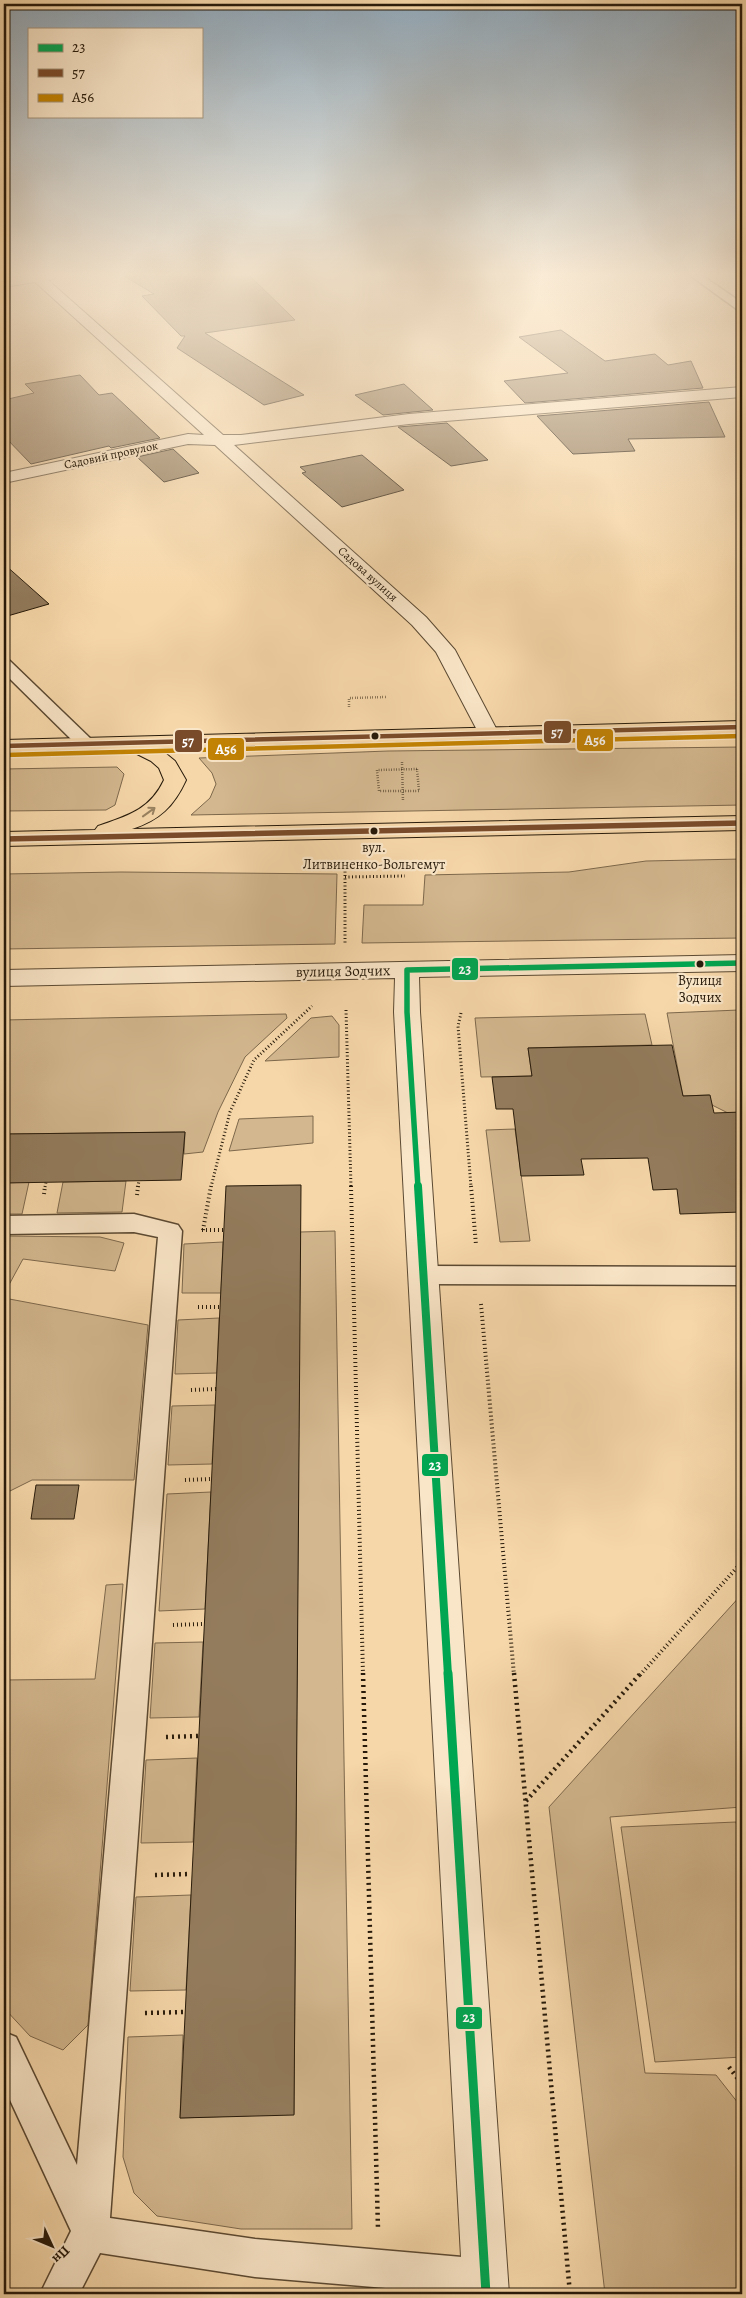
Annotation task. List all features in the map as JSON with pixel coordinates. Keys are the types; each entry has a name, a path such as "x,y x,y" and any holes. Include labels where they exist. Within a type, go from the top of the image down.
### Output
{"highway":[{"path":"4,746 488,732 742,727"},
{"path":"88,838 138,820 166,800 175,780 169,765 152,752 129,742"},
{"path":"4,839 742,823"}],"street":[{"name":"Садова вулиця","path":"158,383 419,621 445,650 488,732"},
{"path":"219,440 241,440 409,420 742,392"},
{"name":"Садовий провулок","path":"4,478 188,439 219,440"},
{"name":"вулиця Зодчих","path":"4,978 742,963"},
{"path":"407,970 407,1012 485,2286"}],"lane":[{"path":"4,664 86,744"},
{"path":"4,1225 134,1223 170,1231 90,2233 58,2294"},
{"path":"424,1276 478,1274 742,1276"},
{"path":"4,2049 90,2233"},
{"path":"90,2233 255,2258 379,2269 485,2286"}],"path":[{"path":"349,707 349,698 387,697"},
{"path":"402,761 403,802"},
{"path":"402,769 417,769 419,791 379,791 377,770 402,769"},
{"path":"345,861 345,950"},
{"path":"345,877 405,876"},
{"path":"203,1230 214,1171 230,1112 254,1060 312,1006"},
{"path":"346,1010 379,2269"},
{"path":"462,1013 458,1026 478,1274 570,2294"},
{"path":"526,1801 742,1562"},
{"path":"728,2067 742,2084"}],"shaded area":[{"path":"742,747 742,805 191,815 210,798 216,784 212,773 199,758 388,751"},
{"path":"117,767 124,774 115,805 106,810 4,811 4,769"},
{"path":"742,859 742,938 362,943 364,905 423,905 425,875 569,872 646,861"},
{"path":"121,872 337,874 335,944 4,949 4,874"},
{"path":"739,1010 742,1028 742,1112 728,1113 712,1105 709,1095 683,1096 667,1013"},
{"path":"286,1014 287,1018 245,1057 218,1112 203,1152 184,1154 185,1132 4,1134 4,1020"},
{"path":"645,1014 652,1045 528,1048 532,1076 481,1077 475,1018"},
{"path":"332,1016 339,1025 339,1057 265,1061 311,1018"},
{"path":"313,1116 313,1143 229,1151 239,1119"},
{"path":"515,1129 530,1241 500,1242 486,1130"},
{"path":"126,1181 122,1212 57,1213 63,1182"},
{"path":"29,1182 22,1214 4,1214 4,1183"},
{"path":"335,1231 352,2229 241,2229 157,2216 134,2193 123,2157 128,2037 183,2035 180,2118 294,2114 300,1232"},
{"path":"4,1236 100,1237 124,1243 115,1271 23,1259 4,1294"},
{"path":"223,1242 221,1293 182,1293 184,1244"},
{"path":"4,1298 148,1325 134,1480 32,1480 4,1494"},
{"path":"219,1318 217,1373 175,1374 178,1320"},
{"path":"215,1405 212,1464 168,1465 172,1406"},
{"path":"211,1492 205,1609 159,1611 167,1494"},
{"path":"123,1584 88,2025 63,2050 30,2036 4,2008 4,1680 95,1679 106,1585"},
{"path":"742,1594 742,1807 610,1817 645,2073 716,2075 742,2108 742,2294 605,2294 549,1807"},
{"path":"203,1642 199,1717 150,1718 155,1643"},
{"path":"197,1758 193,1842 141,1843 146,1760"},
{"path":"736,1822 742,1852 742,2057 655,2062 621,1827"},
{"path":"191,1895 186,1990 130,1991 136,1897"}],"building":[{"path":"88,383 99,395 112,393 160,438 111,448 109,446 31,464 4,436 4,400 34,393 25,384"},
{"path":"231,383 285,383 304,395 264,405"},
{"path":"506,383 701,383 703,388 525,403"},
{"path":"404,384 433,410 383,415 355,395"},
{"path":"709,402 725,437 628,439 635,451 573,454 537,416"},
{"path":"447,423 488,460 451,466 398,427"},
{"path":"173,449 199,473 164,482 137,457"},
{"path":"362,455 404,490 342,507 302,473 306,472 300,467"},
{"path":"4,564 49,604 4,617"},
{"path":"672,1045 683,1096 710,1095 714,1113 742,1112 742,1212 680,1214 677,1189 653,1190 648,1158 581,1159 584,1175 521,1176 513,1109 496,1109 492,1077 532,1076 528,1048"},
{"path":"185,1132 181,1180 4,1183 4,1134"},
{"path":"301,1185 294,2115 180,2118 226,1186"},
{"path":"36,1485 79,1485 74,1519 31,1519"}],"transit line":[{"name":"57","path":"4,746 742,727"},
{"name":"A56","path":"4,755 742,736"},
{"name":"57","path":"4,839 742,823"},
{"name":"23","path":"486,2294 407,1012 407,970 742,963"}],"place":[{"name":"вул. Литвиненко-Вольгемут","path":"374,831"},
{"name":"Вулиця Зодчих","path":"700,964"}]}
